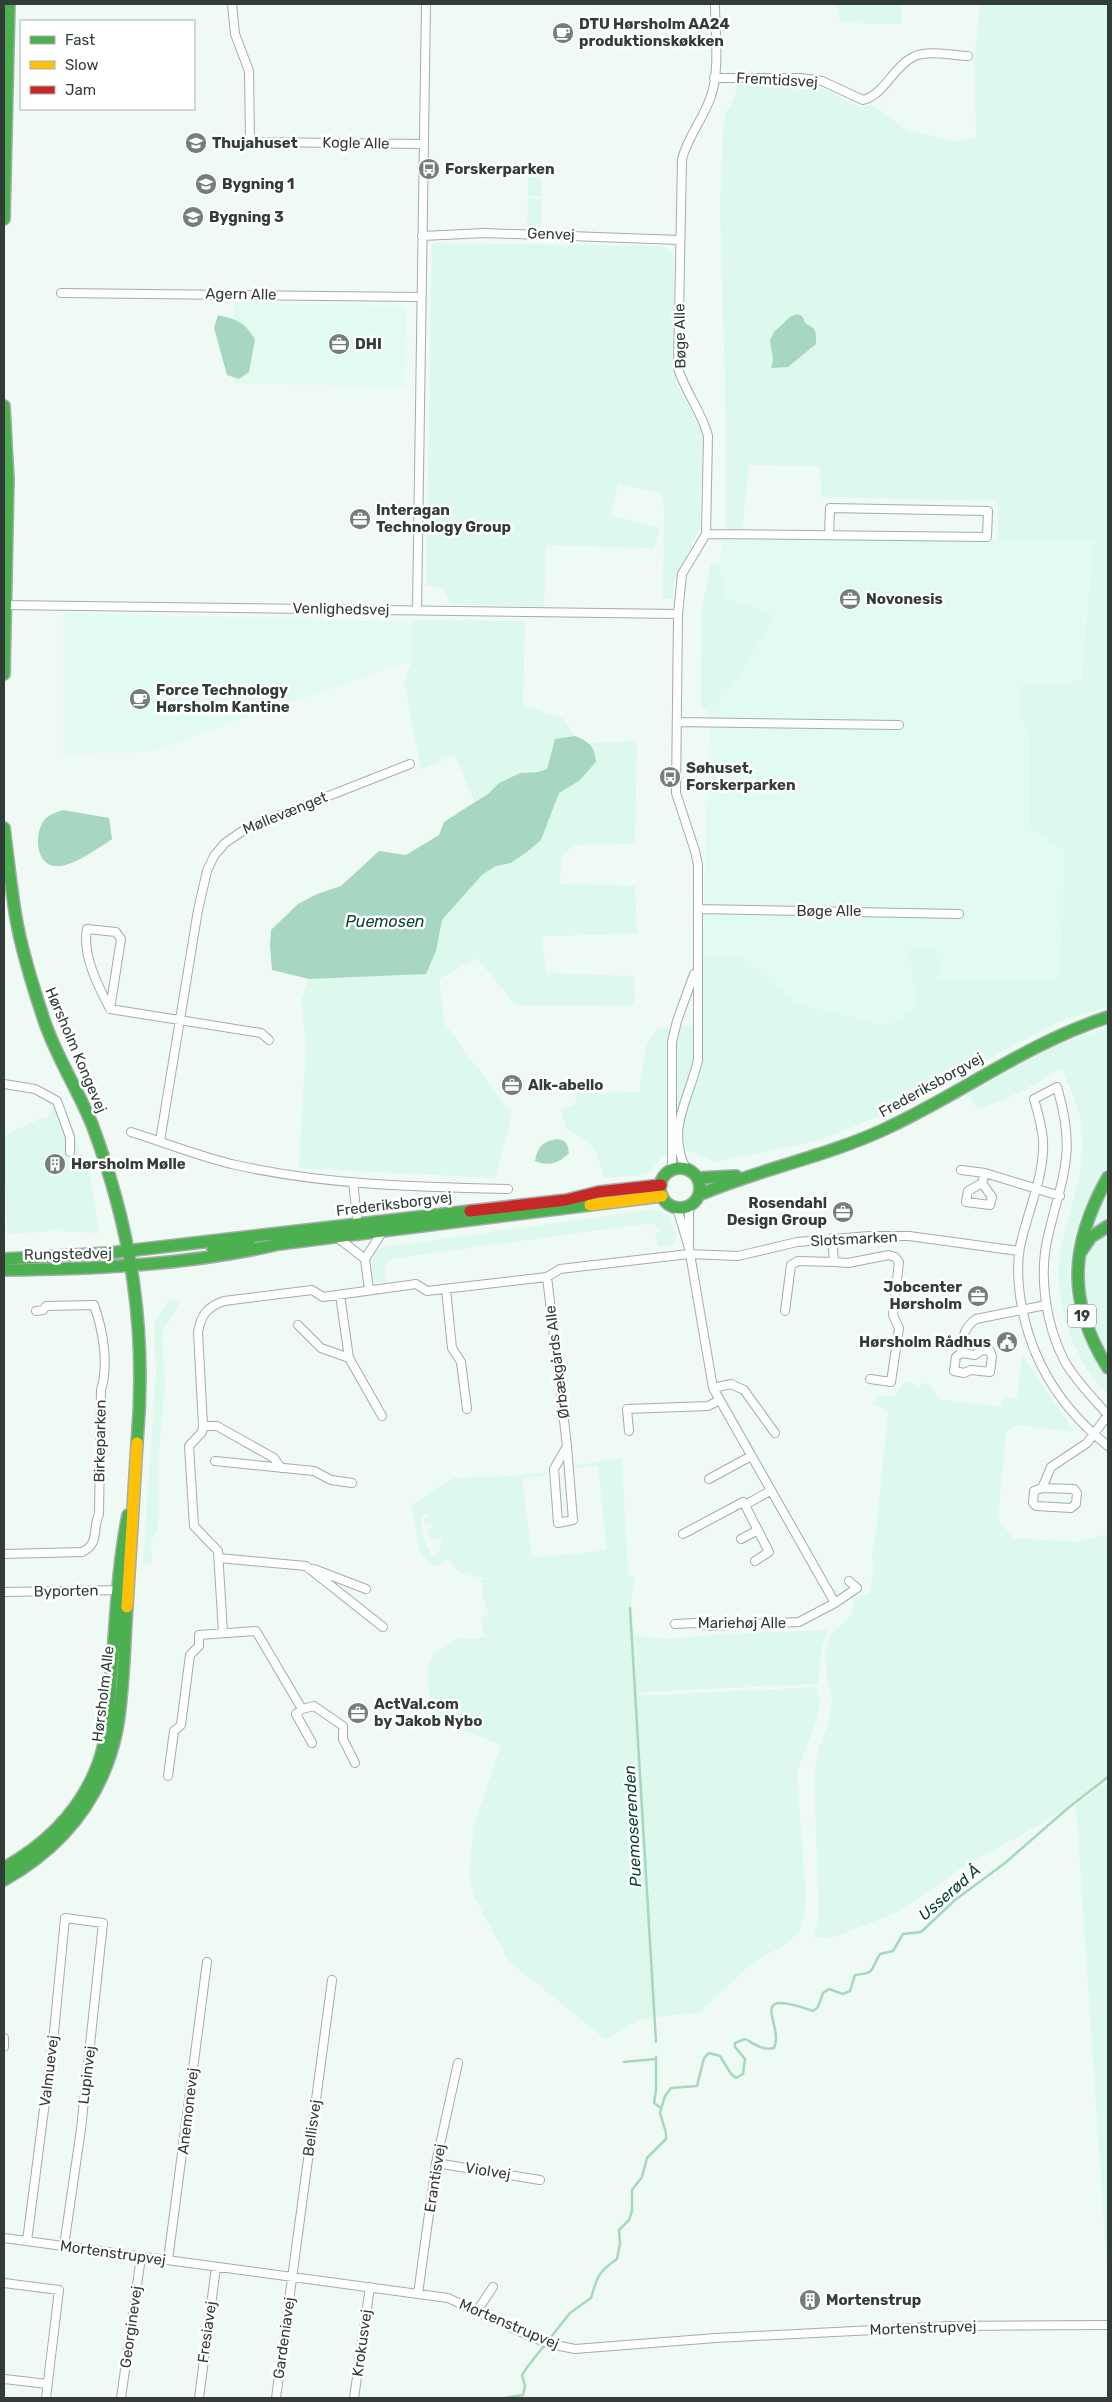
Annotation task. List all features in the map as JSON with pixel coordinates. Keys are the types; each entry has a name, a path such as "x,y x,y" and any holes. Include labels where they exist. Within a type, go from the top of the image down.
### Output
{"main road":[{"path":"4,219 9,4"},
{"path":"4,406 8,480 4,674"},
{"name":"Hørsholm Kongevej","path":"4,828 16,919 29,972 45,1023 98,1143 129,1250"},
{"name":"Frederiksborgvej","path":"699,1194 835,1150 899,1122 1039,1042 1078,1025 1108,1017"},
{"path":"686,1169 698,1178 700,1183 699,1194 690,1206 677,1208 668,1204 661,1190 666,1174 672,1170 686,1169"},
{"name":"Frederiksborgvej","path":"698,1178 766,1172"},
{"name":"19","path":"1108,1177 1099,1190 1084,1224 1076,1276 1082,1316 1090,1339 1108,1368"},
{"name":"Frederiksborgvej","path":"129,1250 277,1233 358,1229 566,1200 598,1192 661,1190"},
{"name":"Frederiksborgvej","path":"132,1267 237,1254 279,1244 338,1238 358,1229 382,1232 661,1190"},
{"path":"1078,1257 1086,1241 1108,1226"},
{"path":"132,1267 150,1257 266,1240 277,1233"},
{"path":"4,1268 99,1263 110,1261 129,1250"},
{"name":"Rungstedvej","path":"4,1259 129,1250"},
{"name":"Hørsholm Alle","path":"4,1868 47,1838 76,1805 100,1758 108,1727 133,1531 132,1499 141,1396 140,1334 129,1250"},
{"name":"Rungstedvej","path":"4,1268 75,1270 132,1267"},
{"name":"Hørsholm Alle","path":"4,1880 26,1867 66,1834 84,1810 98,1786 109,1760 117,1728 124,1590"}],"street":[{"name":"Kogle Alle","path":"232,4 235,34 245,56 249,71 250,142 424,144"},
{"path":"416,610 426,4"},
{"name":"Bøge Alle","path":"686,1169 679,1151 678,1119 694,1078 698,1060 698,908 696,851 676,793 678,614 682,574 706,534 708,436 705,424 682,381 678,368 682,159 686,143 711,96 714,78 715,4"},
{"name":"Fremtidsvej","path":"714,78 801,78 822,81 863,100 872,98 912,58 923,54 968,56"},
{"name":"Genvej","path":"422,236 513,233 680,240"},
{"name":"Agern Alle","path":"62,293 421,297"},
{"path":"706,534 987,537 988,511 830,508 829,535"},
{"name":"Venlighedsvej","path":"5,603 678,614"},
{"path":"677,722 899,725"},
{"name":"Møllevænget","path":"160,1141 203,885 214,856 225,843 247,828 410,764"},
{"name":"Bøge Alle","path":"698,908 959,914"},
{"path":"86,928 116,932 121,939 110,1009 99,988 84,942 86,928"},
{"name":"Bøge Alle","path":"672,1170 672,1042 676,1021 691,988 697,965"},
{"path":"110,1009 180,1022 261,1033 269,1040"},
{"path":"4,1084 35,1089 57,1101 70,1137 70,1152"},
{"path":"1042,1488 1074,1489 1078,1493 1076,1504 1071,1508 1036,1506 1033,1502 1034,1491 1042,1488 1050,1467 1087,1443 1093,1434 1108,1415 1065,1362 1053,1334 1046,1305 1045,1267 1048,1234 1060,1196 1066,1168 1068,1139 1065,1114 1057,1087 1034,1099 1043,1141 1042,1163 1019,1250 1018,1281 1022,1310 1036,1359 1049,1382 1067,1408 1093,1434 1108,1446"},
{"path":"131,1132 234,1164 278,1173 354,1182 508,1189"},
{"path":"961,1170 985,1173 1060,1196"},
{"path":"982,1183 985,1173"},
{"path":"354,1182 358,1229"},
{"path":"689,1251 690,1206"},
{"path":"677,1208 689,1251 712,1388 835,1603"},
{"path":"369,1290 365,1259 382,1232"},
{"name":"Slotsmarken","path":"689,1251 738,1256 797,1242 832,1238 909,1236 1019,1250"},
{"path":"338,1238 365,1259"},
{"path":"832,1238 834,1262"},
{"path":"224,1633 217,1549 194,1526 190,1446 202,1432 203,1426 198,1332 200,1319 213,1305 224,1301 312,1290 323,1297 416,1284 427,1291 446,1289 548,1277 560,1269 689,1251"},
{"path":"784,1311 790,1265 798,1261 848,1264 889,1255 895,1256 899,1262 893,1315 899,1328 891,1382 870,1379"},
{"name":"Ørbækgårds Alle","path":"548,1277 567,1446 573,1520 558,1523 554,1469 567,1446"},
{"path":"446,1289 452,1348 461,1362 467,1409"},
{"path":"340,1295 349,1358 382,1416"},
{"name":"Birkeparken","path":"4,1554 82,1552 93,1545 99,1514 101,1390 104,1380 102,1327 94,1305 46,1306 43,1310 36,1311"},
{"path":"961,1353 975,1355 982,1350 990,1351 992,1357 990,1372 971,1370 964,1373 954,1372 956,1357 961,1353 964,1331 976,1319 1046,1305"},
{"path":"298,1325 321,1348 349,1358"},
{"path":"712,1388 730,1384 744,1390 775,1434"},
{"path":"629,1431 628,1409 708,1406 720,1400"},
{"path":"203,1426 217,1426 274,1458 281,1468"},
{"path":"709,1479 751,1456"},
{"path":"216,1461 314,1471 331,1480 352,1483"},
{"path":"745,1505 770,1491"},
{"path":"683,1534 743,1502 769,1552 755,1561"},
{"path":"741,1539 758,1530"},
{"path":"219,1558 306,1566 366,1589"},
{"path":"306,1566 383,1627"},
{"name":"Mariehøj Alle","path":"675,1624 696,1623 709,1626 799,1622 835,1603 857,1588 849,1581"},
{"name":"Byporten","path":"4,1592 124,1590"},
{"path":"168,1776 174,1731 181,1725 190,1655 199,1646 198,1635 256,1631 302,1709"},
{"path":"312,1744 296,1714 302,1709 314,1706 343,1726 343,1739 356,1763"},
{"name":"Valmuevej","path":"27,2241 54,2032 65,1918 83,1920"},
{"name":"Lupinvej","path":"64,2246 81,2129 103,1923 83,1920"},
{"name":"Anemonevej","path":"168,2260 207,1962"},
{"name":"Bellisvej","path":"292,2277 332,1980"},
{"path":"4,2038 4,2047"},
{"name":"Erantisvej","path":"418,2294 436,2163 458,2063"},
{"name":"Violvej","path":"436,2163 540,2180"},
{"name":"Mortenstrupvej","path":"4,2238 448,2298 546,2343 575,2350 716,2338 951,2326 1108,2325"},
{"name":"Georginevej","path":"121,2398 141,2256"},
{"name":"Fresiavej","path":"199,2398 216,2267"},
{"name":"Gardeniavej","path":"276,2398 292,2277"},
{"path":"4,2283 59,2290 46,2398"},
{"name":"Krokusvej","path":"354,2398 370,2287"},
{"path":"477,2311 493,2287"},
{"path":"4,2379 48,2384"}],"shaded area":[{"path":"836,4 901,4 902,24 841,23"},
{"path":"980,4 1108,4 1108,1007 1060,1021 878,1117 820,1140 716,1162 688,1150 666,1154 646,1175 605,1178 593,1146 566,1128 561,1110 575,1104 577,1093 639,1092 646,1045 658,1028 700,1025 703,956 743,957 797,1004 887,1026 917,1008 909,948 937,948 938,980 1053,980 1061,970 1064,851 1030,828 1030,734 1018,708 1019,686 1081,681 1093,540 998,540 998,501 821,497 820,466 749,465 742,529 726,529 726,423 720,206 724,117 734,99 737,85 791,85 822,89 859,106 872,105 908,131 958,142 976,137 974,61"},
{"path":"528,169 541,169 541,196 528,196"},
{"path":"528,199 541,199 541,226 527,226"},
{"path":"432,243 661,246 673,253 676,383 703,433 700,528 674,581 673,599 663,599 664,512 662,493 618,484 610,516 660,528 654,548 546,545 544,607 451,604 441,588 426,585"},
{"path":"234,302 406,306 404,387 233,383"},
{"path":"724,539 1093,540 1064,851 1061,970 1053,980 887,1027 700,1025 710,713 739,676 775,616 726,597 719,566"},
{"path":"711,563 719,566 726,597 775,616 739,676 710,713 701,707 702,609"},
{"path":"63,613 411,622 412,660 148,752 63,754"},
{"path":"412,620 525,621 523,705 564,719 575,736 555,739 547,769 519,773 501,782 474,801 455,755 421,769 404,682 412,660"},
{"path":"637,741 635,844 573,845 561,859 560,884 635,886 637,934 542,936 546,973 634,976 635,1006 515,1005 477,958 439,979 445,1024 512,1115 495,1178 299,1168 306,1043 301,999 309,979 426,974 442,921 483,874 496,866 511,863 541,840 559,793 579,781 595,751 589,743"},
{"path":"1108,1027 1108,1168 1081,1215 1073,1240 1070,1265 1072,1304 1078,1326 1098,1366 1108,1380 1108,1395 1094,1379 1082,1360 1065,1320 1061,1299 1060,1255 1077,1185 1082,1147 1080,1117 1062,1069 1020,1092 978,1110 967,1094 1054,1046"},
{"path":"57,1097 60,1100 90,1176 99,1233 55,1231 7,1234 4,1136 43,1117 47,1119"},
{"path":"1108,1185 1108,1219 1094,1227 1089,1225"},
{"path":"654,1209 670,1216 676,1236 674,1244 666,1247 658,1246 655,1236 660,1231 659,1227 651,1223 389,1259 384,1267 387,1282 374,1283 371,1260 378,1248"},
{"path":"1108,1231 1108,1360 1089,1322 1084,1298 1083,1271 1090,1247"},
{"path":"170,1299 177,1300 179,1303 162,1337 165,1385 159,1453 158,1528 151,1541 152,1565 143,1562 156,1373 154,1324"},
{"path":"1022,1354 1074,1432 1018,1425 1006,1432 998,1519 1013,1538 1080,1542 1108,1534 1108,1777 1043,1823 966,1865 900,1911 832,1938 814,1937 819,1914 814,1781 817,1753 828,1725 832,1701 827,1679 825,1654 831,1634 852,1614 853,1598 870,1593 874,1568 872,1558 888,1412 872,1403 880,1396 896,1396 905,1383 916,1385 918,1390 922,1383 928,1384 939,1399 1001,1407 1003,1397 1017,1399"},
{"path":"722,1392 778,1491 776,1492 721,1395"},
{"path":"622,1458 628,1574 635,1577 631,1598 634,1636 668,1639 726,1634 828,1630 822,1646 818,1684 646,1692 633,1696 817,1687 820,1703 818,1717 797,1771 806,1897 804,1918 799,1932 789,1942 748,1966 700,2012 641,2019 605,2039 509,1961 475,1898 469,1875 474,1825 501,1745 444,1722 430,1710 427,1668 437,1650 458,1638 474,1639 485,1637 480,1617 489,1614 483,1599 482,1580 487,1578 470,1576 460,1572 452,1564 450,1558 438,1566 429,1562 419,1548 415,1522 410,1506 454,1478 544,1473 548,1475 522,1478 532,1558 607,1550 598,1465 571,1469 571,1466","holes":["428,1514 436,1516 428,1515 423,1520 426,1525 432,1522 433,1525 427,1532 428,1537 440,1540 443,1538 439,1551 434,1558 424,1538 421,1515"]},
{"path":"777,1494 779,1494 832,1588 846,1593 832,1591"},
{"path":"1108,1782 1108,2267 1107,2267 1076,1805"}],"water":[{"path":"797,314 802,316 806,324 814,329 816,344 788,367 771,368 773,360 770,340 774,332 790,317"},
{"path":"218,315 240,322 255,339 249,372 239,379 227,375 214,328"},
{"name":"Puemosen","path":"575,736 584,740 593,748 596,762 579,781 559,793 541,840 511,863 496,866 483,874 442,920 436,951 426,974 309,979 272,970 271,930 298,904 317,894 341,886 379,851 406,855 439,835 444,822 489,793 499,783 520,773 538,772 547,769 555,739"},
{"path":"63,810 109,818 112,839 85,857 69,864 56,866 49,864 43,860 40,854 38,846 39,830 46,818"},
{"path":"557,1139 563,1140 566,1143 569,1153 554,1163 545,1164 535,1161 539,1148 544,1143"}],"waterway":[{"name":"Puemoserenden","path":"630,1608 656,2042"},
{"name":"Usserød Å","path":"505,2398 523,2395 525,2386 522,2375 528,2366 570,2313 591,2298 599,2276 617,2259 620,2243 619,2230 629,2220 632,2211 632,2190 642,2177 647,2158 666,2139 660,2113 665,2096 671,2088 697,2086 704,2058 709,2053 720,2056 731,2074 736,2078 743,2074 745,2059 735,2047 735,2043 745,2039 763,2048 774,2048 776,2039 771,2011 773,2006 779,2003 792,2004 813,2011 818,2007 823,1993 829,1989 843,1994 850,1991 855,1975 870,1971 880,1954 893,1951 903,1934 921,1932 955,1900 1005,1863 1068,1808 1108,1777"},
{"name":"Puemoserenden","path":"656,2057 654,2103 661,2108"},
{"path":"624,2062 656,2059"}],"traffic: fast":[{"path":"4,219 9,4"},
{"path":"4,406 8,480 4,674"},
{"path":"4,828 16,918 28,970 49,1034 93,1127 118,1205 127,1244 138,1321 140,1402 137,1443"},
{"path":"699,1195 862,1139 885,1129 1022,1055 1078,1028 1108,1017"},
{"path":"676,1168 684,1168 691,1171 697,1177 700,1188 697,1199 691,1205 684,1208 676,1208 669,1205 663,1199 660,1192 660,1184 663,1177 669,1171 676,1168"},
{"path":"698,1178 736,1176"},
{"path":"1108,1177 1095,1202 1086,1226 1080,1249 1078,1273 1085,1320 1094,1344 1108,1368"},
{"path":"4,1270 108,1267 177,1261 211,1257 279,1244 590,1205"},
{"path":"4,1259 109,1253 470,1211"},
{"path":"1080,1253 1091,1237 1108,1226"},
{"path":"213,1249 249,1243"},
{"path":"4,1868 32,1850 68,1816 87,1789 99,1763 107,1727 119,1576 128,1515"},
{"path":"4,1880 26,1867 62,1835 78,1818 102,1777 111,1754 117,1729 127,1607"}],"traffic: slow":[{"path":"590,1205 662,1196"},
{"path":"127,1607 137,1443"}],"traffic: jam":[{"path":"470,1211 566,1200 598,1192 661,1185"}],"place":[{"name":"DTU Hørsholm AA24 produktionskøkken","path":"563,33"},
{"name":"Thujahuset","path":"196,143"},
{"name":"Forskerparken","path":"429,169"},
{"name":"Bygning 1","path":"206,184"},
{"name":"Bygning 3","path":"193,217"},
{"name":"DHI","path":"339,344"},
{"name":"Interagan Technology Group","path":"360,519"},
{"name":"Novonesis","path":"850,599"},
{"name":"Force Technology Hørsholm Kantine","path":"140,699"},
{"name":"Søhuset, Forskerparken","path":"670,777"},
{"name":"Alk-abello","path":"512,1085"},
{"name":"Hørsholm Mølle","path":"55,1164"},
{"name":"Rosendahl Design Group","path":"843,1212"},
{"name":"Jobcenter Hørsholm","path":"978,1296"},
{"name":"Hørsholm Rådhus","path":"1007,1342"},
{"name":"ActVal.com by Jakob Nybo","path":"358,1713"},
{"name":"Mortenstrup","path":"810,2300"}]}
